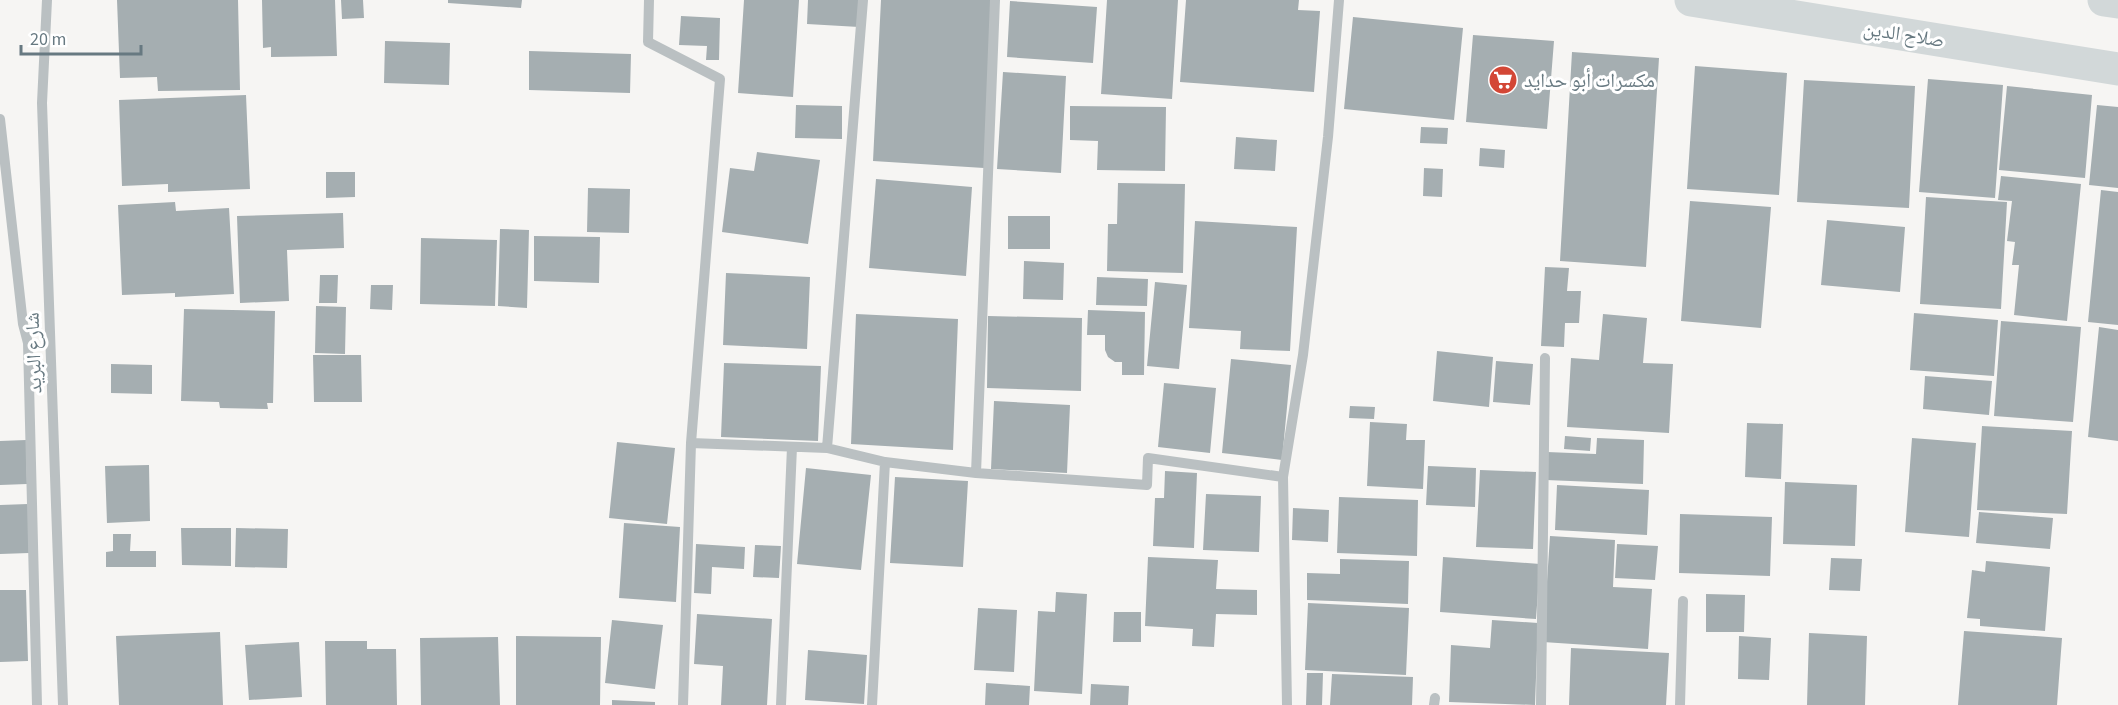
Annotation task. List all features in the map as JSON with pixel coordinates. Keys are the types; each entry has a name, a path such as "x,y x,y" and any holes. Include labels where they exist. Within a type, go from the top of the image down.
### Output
{"highway":[{"name":"صلاح الدين","path":"1691,0 2118,69"},
{"path":"2104,0 2118,3"}],"street":[{"name":"شارع البريد","path":"47,0 42,103 63,705"},
{"path":"649,0 648,42 720,79 691,443 683,705"},
{"path":"827,448 862,0"},
{"path":"975,473 995,0"},
{"path":"1287,705 1283,477 1303,355 1328,137 1339,0"},
{"name":"شارع البريد","path":"0,119 23,324 28,344 36,592 37,705"},
{"path":"1541,705 1545,358"},
{"path":"691,443 827,448 885,462 975,473 1147,485 1148,458 1283,477"},
{"path":"781,705 792,447"},
{"path":"872,705 885,462"},
{"path":"1680,705 1683,601"}],"building":[{"path":"117,0 238,0 240,90 158,91 157,77 120,78"},
{"path":"262,0 335,0 337,56 271,57 271,47 263,48"},
{"path":"341,0 363,0 364,18 342,19"},
{"path":"448,0 522,0 521,8 448,3"},
{"path":"744,0 799,0 793,97 738,93"},
{"path":"808,0 861,0 859,27 807,24"},
{"path":"881,0 993,0 984,168 873,161"},
{"path":"1107,0 1178,0 1172,99 1101,94"},
{"path":"1186,0 1299,0 1298,10 1320,11 1314,92 1180,82"},
{"path":"1010,1 1097,7 1093,63 1007,57"},
{"path":"681,16 720,18 719,60 706,60 707,46 679,45"},
{"path":"1353,17 1463,28 1454,120 1344,109"},
{"path":"1473,35 1554,41 1547,129 1466,122"},
{"path":"385,41 450,43 449,85 384,83"},
{"path":"529,51 631,54 630,93 529,90"},
{"path":"1572,52 1659,58 1646,267 1560,261"},
{"path":"1695,66 1787,73 1779,195 1687,189"},
{"path":"1003,72 1066,76 1061,173 997,169"},
{"path":"1928,79 2003,85 1995,198 1919,192"},
{"path":"1804,80 1915,86 1909,208 1797,202"},
{"path":"2007,86 2092,95 2085,178 1999,170"},
{"path":"246,95 250,189 168,192 168,184 122,186 119,100"},
{"path":"796,105 842,106 842,139 795,138"},
{"path":"2097,105 2118,107 2118,188 2089,185"},
{"path":"1070,106 1166,107 1165,171 1097,170 1098,141 1070,140"},
{"path":"1421,127 1448,128 1447,144 1420,143"},
{"path":"1236,137 1277,140 1275,171 1234,169"},
{"path":"1480,148 1505,150 1504,168 1479,166"},
{"path":"757,152 820,160 808,244 722,232 730,168 754,171"},
{"path":"1424,168 1443,169 1442,197 1423,196"},
{"path":"326,172 355,172 355,197 326,198"},
{"path":"2001,176 2081,184 2067,321 2014,315 2019,265 2012,265 2015,242 2007,241 2012,201 1998,200"},
{"path":"876,179 972,187 966,276 869,268"},
{"path":"1118,183 1185,184 1183,273 1107,271 1108,224 1117,224"},
{"path":"588,188 630,189 629,233 587,232"},
{"path":"2101,190 2118,192 2118,325 2088,322"},
{"path":"1926,197 2007,202 2001,309 1920,304"},
{"path":"1690,201 1771,207 1761,328 1681,321"},
{"path":"175,202 176,211 229,208 234,294 175,297 175,293 122,295 118,205"},
{"path":"343,213 344,248 287,250 289,301 240,303 237,216"},
{"path":"1008,216 1050,216 1050,249 1008,249"},
{"path":"1827,220 1905,227 1900,292 1821,285"},
{"path":"1195,221 1297,227 1290,351 1240,349 1241,331 1189,328"},
{"path":"500,229 529,230 527,308 498,306"},
{"path":"534,236 600,237 599,283 534,281"},
{"path":"421,238 497,240 495,306 420,304"},
{"path":"1024,261 1064,263 1063,300 1023,299"},
{"path":"1545,267 1569,268 1567,291 1581,291 1579,323 1565,323 1564,347 1541,346"},
{"path":"726,273 810,277 807,349 723,345"},
{"path":"320,275 338,275 337,303 319,303"},
{"path":"1097,277 1148,279 1147,306 1096,305"},
{"path":"1155,282 1187,285 1179,369 1147,366"},
{"path":"371,285 393,285 392,310 370,309"},
{"path":"316,306 346,307 345,354 315,353"},
{"path":"184,309 275,311 273,403 267,403 268,409 220,408 219,402 181,401"},
{"path":"1088,310 1145,312 1144,375 1122,375 1122,362 1115,362 1108,357 1105,350 1105,335 1087,335"},
{"path":"1914,313 1998,320 1994,376 1910,370"},
{"path":"856,314 958,319 953,450 851,444"},
{"path":"1603,314 1647,318 1643,363 1673,364 1669,433 1567,427 1571,358 1599,360"},
{"path":"988,316 1082,318 1081,391 987,388"},
{"path":"2001,321 2081,327 2073,422 1994,416"},
{"path":"2099,327 2118,330 2118,441 2088,437"},
{"path":"1437,351 1493,357 1489,407 1433,401"},
{"path":"313,355 361,355 362,402 314,402"},
{"path":"1231,359 1291,365 1282,460 1222,453"},
{"path":"1496,361 1533,364 1530,405 1493,402"},
{"path":"724,363 821,366 818,441 721,437"},
{"path":"111,364 152,365 152,394 111,393"},
{"path":"1925,376 1992,381 1989,415 1923,409"},
{"path":"1164,383 1216,388 1210,453 1158,447"},
{"path":"994,401 1070,405 1067,473 991,469"},
{"path":"1350,406 1375,407 1374,419 1349,418"},
{"path":"1370,422 1407,424 1406,440 1425,440 1423,489 1367,486"},
{"path":"1747,423 1783,424 1781,479 1745,477"},
{"path":"1982,426 2072,431 2067,514 1977,510"},
{"path":"1565,436 1591,438 1590,451 1564,449"},
{"path":"1597,438 1644,440 1643,484 1546,480 1547,452 1596,454"},
{"path":"1912,438 1976,443 1969,537 1905,532"},
{"path":"26,440 27,484 0,485 0,441"},
{"path":"617,442 675,448 667,524 609,518"},
{"path":"149,465 150,521 107,523 105,466"},
{"path":"1428,466 1476,468 1475,507 1426,505"},
{"path":"806,468 871,475 861,570 797,564"},
{"path":"1480,470 1536,472 1533,549 1476,547"},
{"path":"1165,471 1197,473 1194,548 1153,546 1155,498 1164,498"},
{"path":"895,477 968,481 963,567 890,563"},
{"path":"1785,482 1857,485 1855,546 1783,544"},
{"path":"1557,485 1649,490 1647,535 1555,530"},
{"path":"1206,494 1261,496 1259,552 1203,550"},
{"path":"1339,497 1418,500 1417,556 1337,553"},
{"path":"28,504 29,553 0,554 0,505"},
{"path":"1293,508 1329,510 1328,542 1292,540"},
{"path":"1979,512 2053,518 2050,549 1976,543"},
{"path":"1680,514 1772,517 1770,576 1679,573"},
{"path":"624,523 680,527 676,602 619,598"},
{"path":"181,528 231,528 231,566 182,565"},
{"path":"236,528 288,529 287,568 235,567"},
{"path":"113,534 131,534 130,551 156,551 156,567 106,567 106,552 113,551"},
{"path":"1550,536 1615,540 1613,587 1652,589 1648,649 1543,642"},
{"path":"696,544 745,547 744,569 712,567 711,594 694,593"},
{"path":"1617,544 1658,546 1655,580 1615,578"},
{"path":"755,545 781,546 779,578 753,577"},
{"path":"1148,557 1218,560 1216,589 1257,590 1257,615 1216,614 1214,647 1192,646 1193,629 1145,626"},
{"path":"1443,557 1540,564 1536,619 1440,612"},
{"path":"1831,558 1862,559 1860,591 1829,590"},
{"path":"1340,559 1409,561 1408,604 1307,600 1307,573 1340,574"},
{"path":"1986,561 2050,567 2045,631 1980,626 1980,619 1967,618 1972,570 1985,572"},
{"path":"0,590 26,590 28,661 0,662"},
{"path":"1056,592 1087,594 1082,694 1034,691 1038,611 1055,612"},
{"path":"1706,594 1745,595 1744,632 1706,632"},
{"path":"1308,603 1409,608 1406,675 1305,670"},
{"path":"978,608 1017,610 1014,672 974,670"},
{"path":"1114,612 1141,612 1141,642 1113,642"},
{"path":"697,614 772,619 767,705 721,705 723,666 694,664"},
{"path":"612,620 663,625 655,689 605,683"},
{"path":"1492,620 1538,623 1535,705 1449,702 1451,645 1490,648"},
{"path":"1964,631 2062,638 2057,705 1958,705"},
{"path":"220,632 223,705 119,705 116,636"},
{"path":"1809,633 1867,636 1865,705 1807,705"},
{"path":"516,636 601,637 600,705 516,705"},
{"path":"1739,636 1771,638 1769,680 1738,679"},
{"path":"498,637 500,705 421,705 420,638"},
{"path":"325,641 367,641 367,649 396,649 397,705 326,705"},
{"path":"299,642 302,697 249,700 245,645"},
{"path":"1571,648 1669,653 1666,705 1569,705"},
{"path":"808,650 867,655 864,704 805,700"},
{"path":"1307,673 1323,673 1322,705 1306,705"},
{"path":"1332,674 1413,677 1412,705 1330,705"},
{"path":"986,683 1030,686 1029,705 985,705"},
{"path":"1091,684 1129,686 1128,705 1090,705"},
{"path":"612,700 655,702 655,705 612,705"}],"place":[{"name":"مكسرات أبو حدايد","path":"1503,80"}]}
